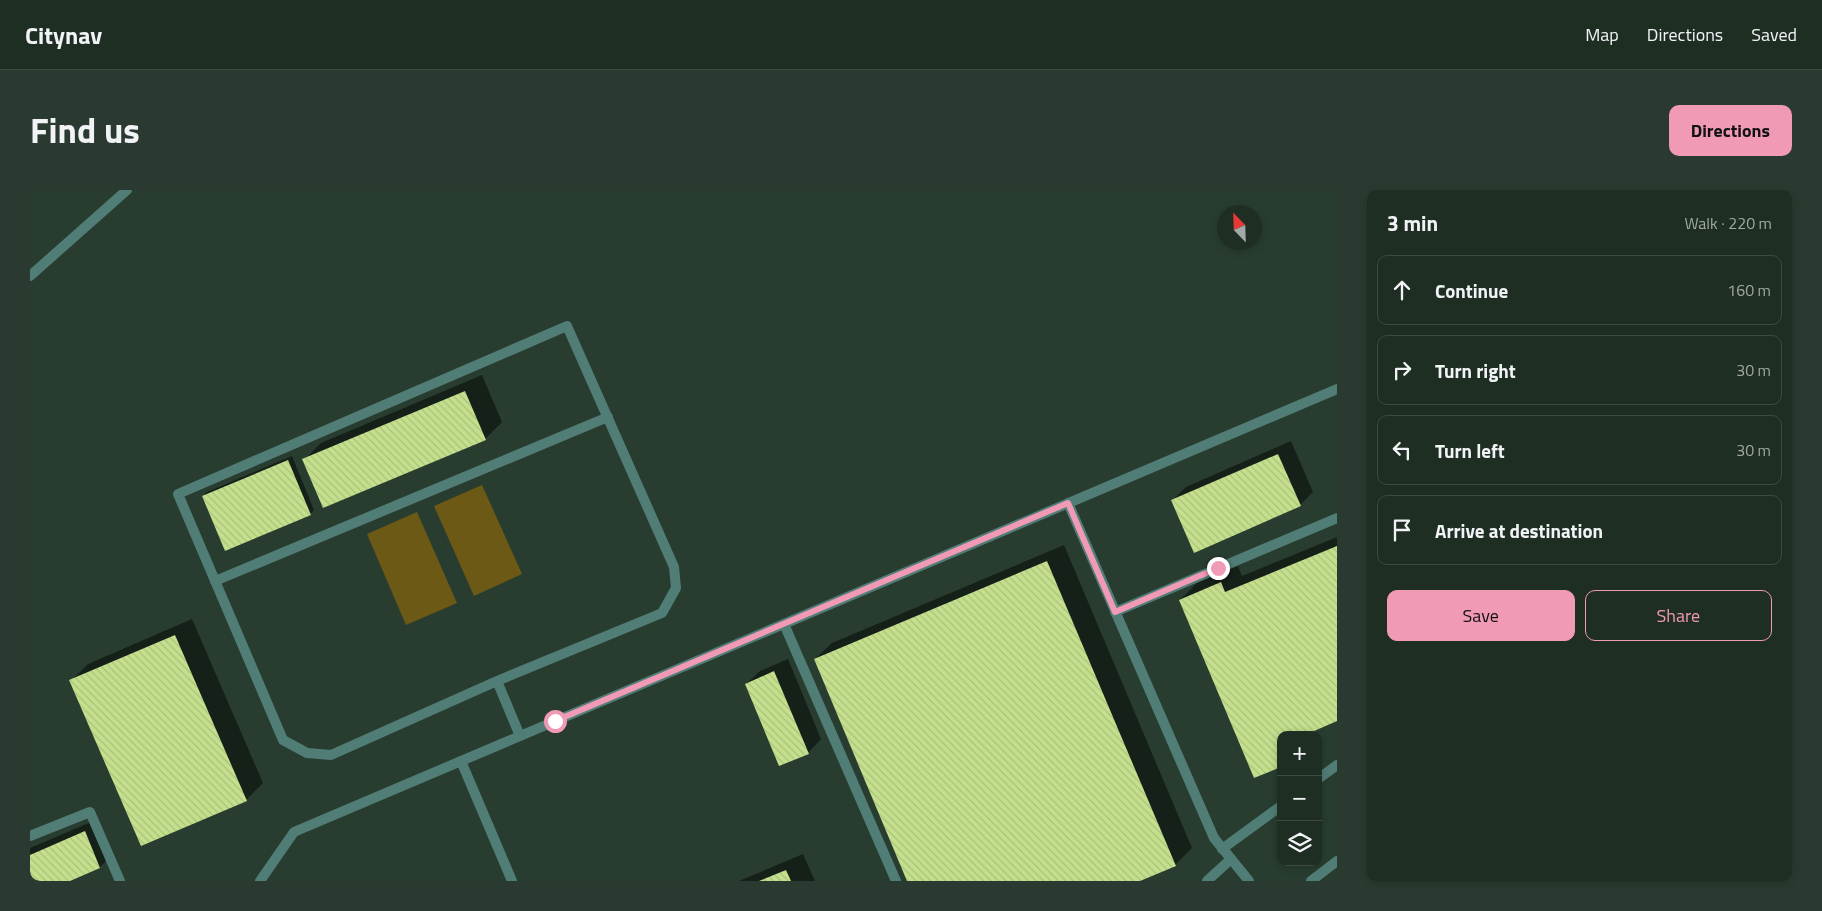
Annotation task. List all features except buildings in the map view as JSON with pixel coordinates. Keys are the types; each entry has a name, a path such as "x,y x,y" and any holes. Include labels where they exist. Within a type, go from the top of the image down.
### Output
{"street":[{"path":"30,276 127,190"},
{"path":"567,326 608,417 674,567 676,588 662,612 330,754 307,752 283,740 178,494 567,326"},
{"path":"260,881 294,832 1337,389"},
{"path":"215,581 608,417"},
{"path":"1068,503 1214,838 1249,881"},
{"path":"1115,612 1337,518"},
{"path":"784,624 896,881"},
{"path":"497,681 520,736"},
{"path":"461,761 512,881"},
{"path":"1321,776 1337,765"},
{"path":"1222,849 1277,809"},
{"path":"30,836 90,812 120,881"},
{"path":"1206,881 1231,859"},
{"path":"1311,881 1337,861"}],"shaded area":[{"path":"482,485 522,574 474,596 434,506"},
{"path":"417,512 457,603 406,625 367,534"}],"route":[{"path":"555,721 1068,503 1115,612 1218,568"}]}
